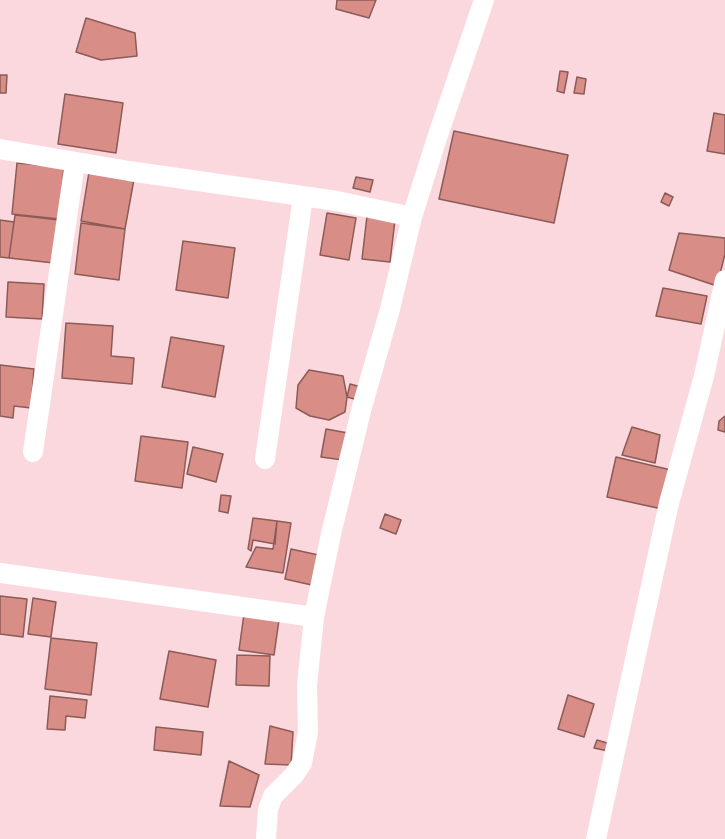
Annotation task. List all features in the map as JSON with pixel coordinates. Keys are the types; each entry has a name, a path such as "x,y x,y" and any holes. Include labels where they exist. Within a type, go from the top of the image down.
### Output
{"street":[{"path":"266,839 268,809 273,796 294,775 302,763 309,732 307,685 314,617 331,534 412,217 484,0"},
{"path":"0,149 129,171 337,201 412,217"},
{"path":"33,452 75,162"},
{"path":"266,459 303,196"},
{"path":"596,839 669,503 704,376 725,280"},
{"path":"0,573 314,617"}],"building":[{"path":"337,0 376,0 369,18 336,9"},
{"path":"86,18 135,33 137,56 101,60 76,52"},
{"path":"560,71 568,72 564,93 557,91"},
{"path":"0,75 7,75 6,93 0,93"},
{"path":"577,77 586,79 584,94 574,93"},
{"path":"65,94 123,103 116,153 58,144"},
{"path":"714,113 725,115 725,154 707,151"},
{"path":"454,131 568,155 554,223 439,199"},
{"path":"17,163 64,167 59,219 12,214"},
{"path":"89,172 134,179 125,229 81,221"},
{"path":"356,177 373,180 370,192 353,188"},
{"path":"665,193 673,197 669,206 661,202"},
{"path":"327,213 356,218 349,260 320,255"},
{"path":"15,215 59,220 54,263 9,258"},
{"path":"367,216 395,220 390,262 362,259"},
{"path":"0,220 14,222 9,258 0,257"},
{"path":"81,223 125,229 119,280 75,274"},
{"path":"679,233 725,238 725,254 717,286 669,270"},
{"path":"183,241 235,248 228,298 176,290"},
{"path":"8,282 44,284 42,319 6,317"},
{"path":"663,288 707,296 701,324 656,316"},
{"path":"66,323 113,326 111,356 134,358 132,384 62,378"},
{"path":"171,337 224,346 215,397 162,387"},
{"path":"0,365 34,369 31,408 14,406 13,418 0,416"},
{"path":"309,370 343,376 347,397 345,412 329,420 310,416 296,408 298,385"},
{"path":"350,384 361,387 358,400 347,397"},
{"path":"725,416 725,432 718,430 719,421"},
{"path":"632,427 660,435 655,463 622,455"},
{"path":"326,429 348,433 343,460 321,457"},
{"path":"141,436 188,442 182,488 135,481"},
{"path":"193,447 223,454 216,482 187,474"},
{"path":"616,457 671,470 662,509 607,497"},
{"path":"221,495 231,496 228,513 219,511"},
{"path":"385,514 401,520 396,534 380,528"},
{"path":"253,518 277,521 275,544 253,540 251,551 248,549"},
{"path":"277,521 291,523 283,573 246,567 256,547 273,549"},
{"path":"291,549 323,556 316,586 285,579"},
{"path":"0,596 27,599 23,637 0,634"},
{"path":"33,598 56,602 51,637 28,634"},
{"path":"244,614 279,620 274,655 239,650"},
{"path":"51,638 97,643 91,695 45,689"},
{"path":"169,651 216,660 208,707 160,699"},
{"path":"237,655 270,656 269,686 236,685"},
{"path":"568,695 594,704 584,737 558,729"},
{"path":"50,696 87,700 85,718 66,716 65,730 47,729"},
{"path":"270,726 293,732 291,765 265,764"},
{"path":"156,727 203,732 201,755 154,750"},
{"path":"597,740 607,743 608,751 594,748"},
{"path":"229,761 259,775 250,807 220,806"}]}
